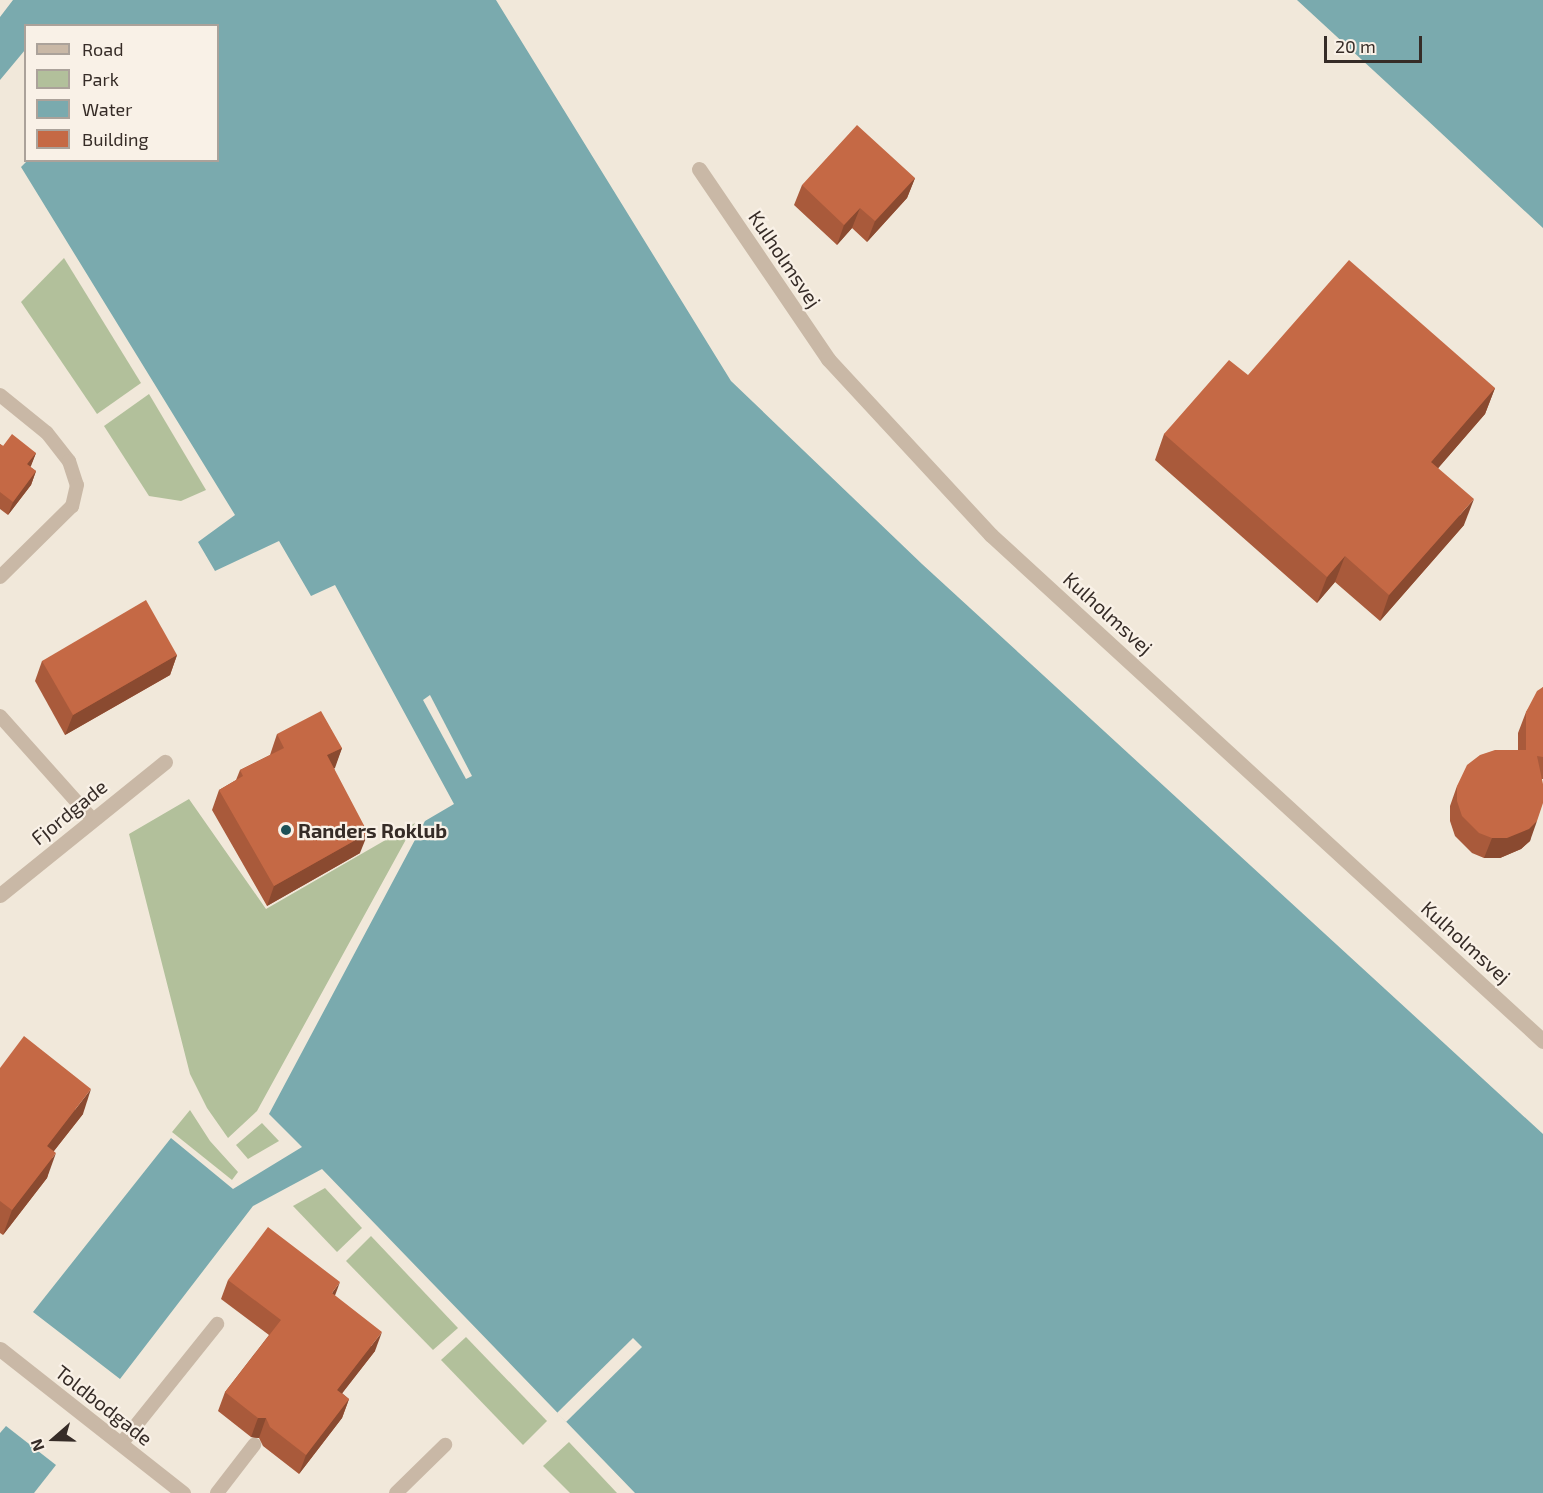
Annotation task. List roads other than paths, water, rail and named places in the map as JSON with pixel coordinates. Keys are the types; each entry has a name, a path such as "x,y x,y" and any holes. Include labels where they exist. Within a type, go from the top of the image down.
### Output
{"street":[{"name":"Kulholmsvej","path":"699,169 828,359 991,535 1543,1041"},
{"name":"Fjordgade","path":"0,896 165,762"},
{"name":"Toldbodgade","path":"0,1349 183,1493"}],"lane":[{"path":"0,395 47,432 69,461 77,484 72,506 0,577"},
{"path":"0,716 93,820"},
{"path":"121,1444 217,1324"},
{"path":"396,1493 445,1444"},
{"path":"217,1493 254,1445"}],"water":[{"path":"13,0 496,0 731,381 922,564 1543,1134 1543,1493 635,1493 322,1169 253,1206 120,1379 33,1312 171,1138 233,1189 302,1147 269,1114 425,821 454,804 335,585 311,596 279,541 215,571 198,542 235,515 21,167 26,162 219,162 219,24 24,24 24,51 0,80 0,17"},
{"path":"1297,0 1543,0 1543,228 1425,118"},
{"path":"6,1426 56,1465 34,1493 0,1493 0,1433"}],"place":[{"name":"Randers Roklub","path":"286,830"}]}
